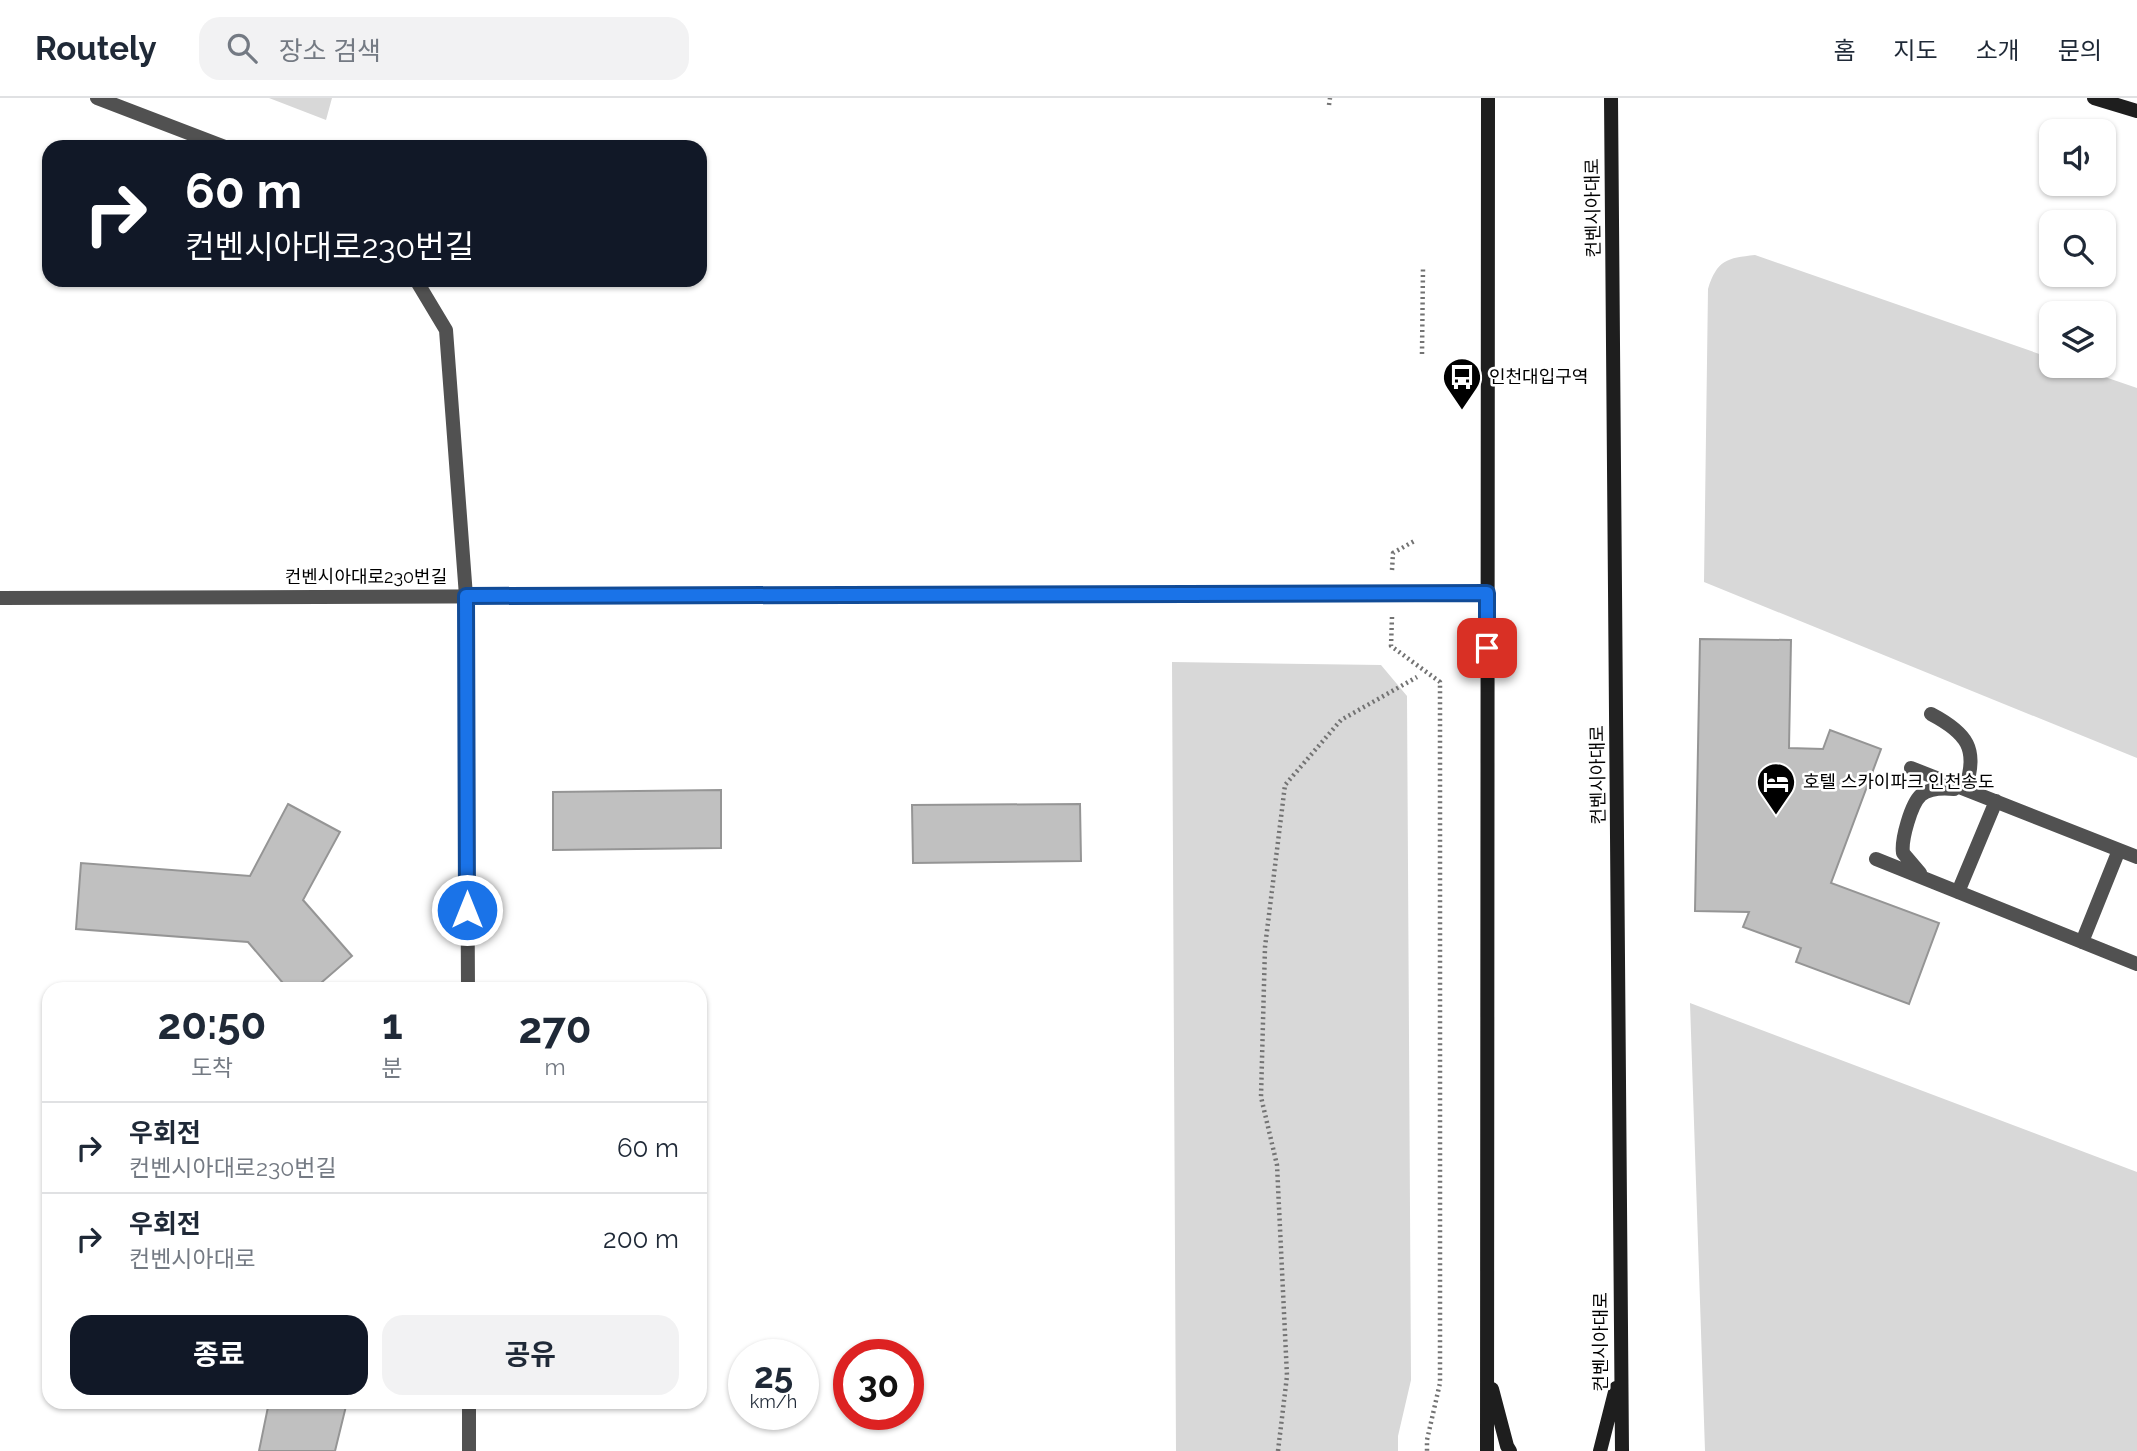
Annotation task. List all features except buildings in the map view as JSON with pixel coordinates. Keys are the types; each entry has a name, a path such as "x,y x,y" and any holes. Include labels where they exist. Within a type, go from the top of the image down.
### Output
{"main road":[{"path":"1487,98 1487,1451"},
{"name":"컨벤시아대로","path":"1611,98 1622,1451"},
{"path":"2094,98 2137,111"},
{"path":"1600,1451 1620,1366"},
{"path":"1487,1371 1510,1451"}],"street":[{"path":"97,98 207,140"},
{"path":"420,287 446,330 466,596 468,982"},
{"name":"컨벤시아대로230번길","path":"0,598 1487,593"},
{"path":"1931,714 1957,730 1970,750 1970,792"},
{"path":"1911,768 2137,858"},
{"path":"1938,884 1918,872 1903,853 1903,836 1922,795 1932,790 1953,788 1970,792"},
{"path":"1958,892 1996,801"},
{"path":"2082,942 2119,850"},
{"path":"1875,859 2137,964"},
{"path":"469,1409 470,1451"}],"path":[{"path":"1329,105 1330,98"},
{"path":"1422,354 1423,268"},
{"path":"1393,553 1416,540"},
{"path":"1391,646 1440,682 1440,1383 1427,1451"},
{"path":"1278,1451 1287,1376 1286,1350 1277,1165 1261,1097 1265,947 1285,785 1340,720 1417,677"}],"shaded area":[{"path":"269,98 332,98 326,120"},
{"path":"1755,255 2039,354 2039,378 2108,378 2137,388 2137,758 1704,582 1708,289 1719,266 1737,258"},
{"path":"1172,662 1381,665 1407,696 1411,1380 1398,1436 1398,1451 1176,1451"},
{"path":"1690,1003 2137,1172 2137,1451 1705,1451"}],"place":[{"name":"인천대입구역","path":"1462,411"},
{"name":"호텔 스카이파크 인천송도","path":"1776,816"}],"route":[{"path":"467,910 466,596 1487,593 1487,648"}]}
